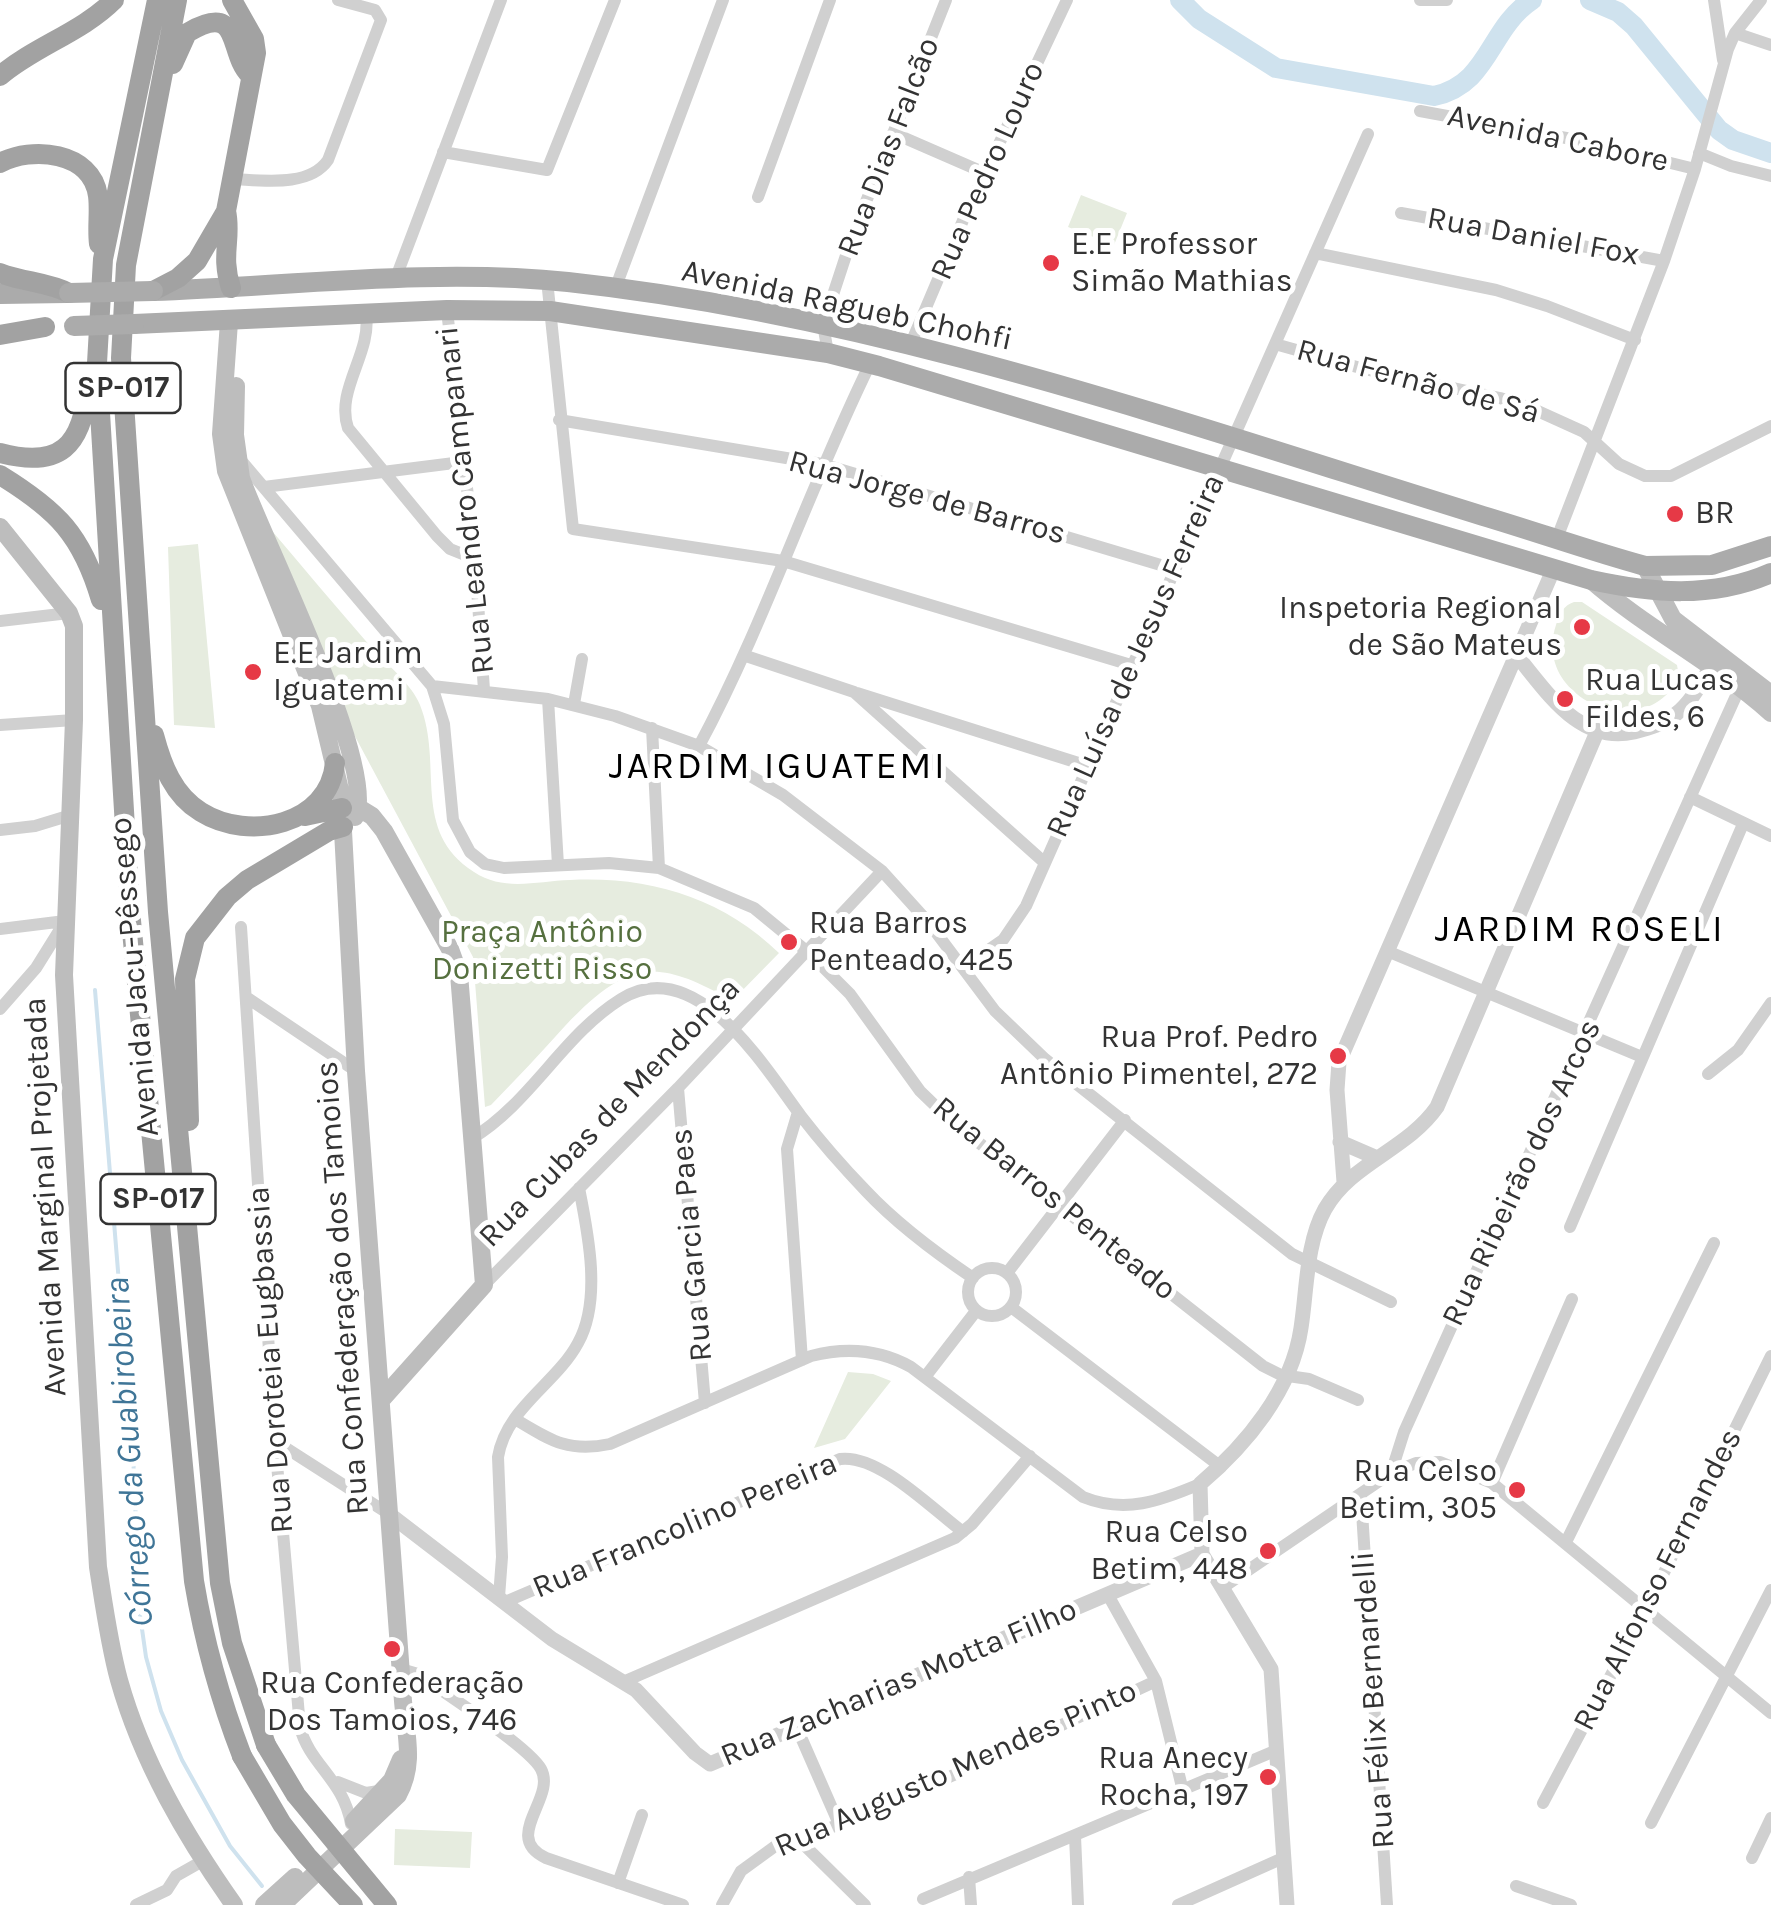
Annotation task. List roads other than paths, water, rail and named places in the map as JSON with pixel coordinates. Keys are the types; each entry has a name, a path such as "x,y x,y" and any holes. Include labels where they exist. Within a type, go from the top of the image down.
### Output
{"highway":[{"path":"0,76 15,63 86,24 114,0"},
{"name":"Avenida Jacu-Pêssego","path":"157,0 103,258 96,363 130,910 194,1581 202,1632 242,1756 282,1824 354,1905"},
{"name":"Avenida Jacu-Pêssego","path":"176,0 126,265 120,332 143,694 182,1182 220,1583 232,1642 266,1745 296,1795 387,1905"},
{"path":"153,291 178,278 197,261 226,211 255,64 254,39 232,0"},
{"path":"160,85 169,75 187,33 210,24 231,30 239,65 250,75"},
{"path":"0,163 32,153 63,158 85,171 98,196 103,258"},
{"path":"226,211 224,257 231,288"},
{"path":"0,273 30,283 54,285 69,293"},
{"path":"0,336 45,327"},
{"path":"0,453 37,458 54,456 69,447 79,432 86,410 89,374 96,363"},
{"path":"0,475 49,507 75,537 92,571 111,636"},
{"path":"143,694 160,759 170,778 201,812 232,824 261,826 348,814"},
{"path":"290,821 326,795 333,782 335,763"},
{"path":"182,1182 189,1136 185,979 195,938 227,896 330,831 348,814"}],"main road":[{"name":"Avenida Ragueb Chohfi","path":"0,294 486,278 547,280 615,289 911,343 1642,565 1712,565 1771,546"},
{"path":"447,310 450,294 486,278"},
{"name":"Avenida Ragueb Chohfi","path":"0,325 235,322 447,310 550,311 828,354 870,364 1591,580 1657,593 1731,586 1771,574"},
{"name":"Rua Confederação dos Tamoios","path":"235,322 236,456 247,496 345,732 358,788 348,814"},
{"name":"Rua Confederação dos Tamoios","path":"235,322 222,434 226,471 320,706 348,814 356,1071 411,1758 398,1795 282,1905"},
{"path":"0,527 69,613"},
{"path":"1554,568 1569,558 1622,567 1642,565 1673,619 1709,664 1771,694"},
{"path":"1591,580 1623,608 1709,664 1771,712"},
{"name":"Avenida Marginal Projetada","path":"69,613 74,626 74,720 64,975 98,1567 120,1682 157,1780 208,1862 249,1905"},
{"path":"348,814 372,816 384,831 450,949 458,974 484,1286"},
{"name":"Rua Cubas de Mendonça","path":"383,1398 484,1286"},
{"path":"264,1905 385,1790 407,1745"},
{"name":"Avenida Marginal Projetada","path":"208,1862 234,1905"}],"street":[{"path":"232,179 298,178 315,174 328,160 381,24 376,10 338,0"},
{"path":"395,280 501,0"},
{"path":"443,152 547,170 615,0"},
{"path":"615,289 723,0"},
{"path":"758,197 830,0"},
{"name":"Rua Dias Falcão","path":"828,354 823,324 946,0"},
{"path":"1420,0 1446,0"},
{"path":"1714,0 1723,67"},
{"path":"1558,538 1664,261 1735,33 1761,0"},
{"name":"Rua Pedro Louro","path":"911,343 1064,1"},
{"path":"1735,33 1771,46"},
{"name":"Avenida Cabore","path":"1420,111 1577,140 1695,169"},
{"path":"893,132 985,173"},
{"name":"Rua Luísa de Jesus Ferreira","path":"746,656 854,692 1045,863 1368,134"},
{"path":"1699,153 1771,176"},
{"name":"Rua Daniel Fox","path":"1401,212 1664,261"},
{"path":"1315,253 1496,290 1635,340"},
{"path":"547,280 573,529 782,561 1132,664"},
{"name":"Rua Leandro Campanari","path":"447,310 475,560 484,690"},
{"path":"366,314 369,331 346,399 345,422 450,549 475,560"},
{"name":"Rua Fernão de Sá","path":"1276,344 1364,369 1500,398 1564,422 1595,441 1630,471 1659,478 1695,466 1771,426"},
{"path":"699,746 746,656 822,464 870,364"},
{"name":"Rua Jorge de Barros","path":"559,420 822,464 1174,568"},
{"name":"Rua Barros Penteado","path":"236,456 432,686 444,724 453,820 470,852 485,864 504,868 634,864 659,868 754,908 808,952 850,994 920,1091 992,1156 1262,1366 1286,1376 1309,1379 1358,1400"},
{"path":"264,487 462,462"},
{"path":"1344,1182 1337,1090 1339,1062 1554,568"},
{"path":"0,622 69,613"},
{"path":"1517,656 1581,726 1624,734 1656,726 1676,714 1709,664"},
{"path":"574,704 582,660"},
{"path":"432,686 548,699 652,728 699,746 804,809 882,871 929,922 1013,1032 1292,1254 1391,1302"},
{"name":"Rua Ribeirão dos Arcos","path":"1391,1473 1404,1432 1740,687"},
{"path":"854,692 1088,766"},
{"path":"548,699 558,865"},
{"path":"0,725 74,720"},
{"path":"652,728 659,868"},
{"path":"515,1420 554,1442 590,1448 610,1444 802,1360 827,1352 866,1351 894,1358 925,1377 1083,1497 1102,1505 1132,1507 1200,1484 1220,1467 1273,1403 1286,1376 1300,1334 1322,1215 1344,1182 1414,1133 1437,1107 1597,732"},
{"path":"1690,797 1771,836"},
{"path":"0,830 36,826 71,815"},
{"path":"1570,1227 1743,824"},
{"path":"964,967 990,952 1012,930 1045,863"},
{"name":"Rua Cubas de Mendonça","path":"484,1286 882,871"},
{"path":"0,928 65,921"},
{"path":"0,1009 36,968 65,921"},
{"name":"Rua Doroteia Eugbassia","path":"241,927 275,1442 300,1727 306,1744 336,1781 352,1824"},
{"path":"1388,952 1642,1058"},
{"path":"36,968 47,967 64,975"},
{"path":"471,1139 514,1108 596,1018 633,992 660,988 678,992 697,1000 734,1029 868,1194 972,1278"},
{"path":"246,997 356,1071"},
{"path":"1708,1074 1738,1050 1771,1003"},
{"name":"Rua Garcia Paes","path":"678,1088 704,1403"},
{"path":"798,1112 787,1149 802,1360"},
{"path":"1006,1273 1125,1120"},
{"path":"1340,1142 1377,1158"},
{"path":"502,1600 500,1443 578,1344 585,1327 590,1286 579,1188"},
{"path":"1566,1542 1714,1243"},
{"path":"989,1268 1006,1273 1016,1289 1011,1307 997,1316 976,1311 968,1295 972,1278 989,1268"},
{"path":"1492,1483 1572,1299"},
{"path":"1011,1307 1220,1467"},
{"path":"925,1377 976,1311"},
{"name":"Rua Alfonso Fernandes","path":"1543,1804 1646,1609 1771,1356"},
{"name":"Rua Zacharias Motta Filho","path":"275,1442 389,1514 552,1640 623,1682 649,1702 710,1764 1202,1554"},
{"path":"623,1682 963,1532 1030,1456"},
{"name":"Rua Francolino Pereira","path":"502,1600 840,1459 853,1457 873,1464 963,1532"},
{"path":"1222,1588 1391,1473 1416,1463 1440,1462 1492,1483 1771,1713"},
{"path":"1200,1484 1202,1554 1271,1669 1287,1905"},
{"name":"Rua Félix Bernardelli","path":"1361,1496 1387,1905"},
{"path":"1651,1824 1771,1590"},
{"path":"1108,1596 1156,1681 1183,1791"},
{"path":"401,1670 418,1674 512,1742 541,1770 544,1785 530,1825 531,1849 546,1858 682,1905"},
{"name":"Rua Augusto Mendes Pinto","path":"722,1905 741,1870 774,1847 840,1824 1156,1681"},
{"path":"797,1728 840,1824"},
{"path":"923,1898 1277,1750"},
{"path":"336,1781 366,1793 385,1790"},
{"path":"618,1882 642,1815"},
{"path":"1752,1858 1771,1818"},
{"path":"1075,1836 1078,1905"},
{"path":"798,1839 865,1905"},
{"path":"1181,1904 1284,1858"},
{"path":"138,1905 167,1890 176,1876 208,1862"},
{"path":"969,1878 971,1905"},
{"path":"1516,1886 1570,1905"}],"waterway":[{"path":"1180,0 1199,19 1276,68 1434,96 1467,80 1517,12 1532,0"},
{"path":"1590,0 1618,12 1634,26 1719,130 1733,140 1771,153"},
{"name":"Córrego da Guabirobeira","path":"95,990 146,1657 161,1711 182,1760 230,1846 262,1886"}],"place":[{"name":"E.E Professor Simão Mathias","path":"1051,263"},
{"name":"BR","path":"1675,514"},
{"name":"Inspetoria Regional de São Mateus","path":"1582,627"},
{"name":"E.E Jardim Iguatemi","path":"253,672"},
{"name":"Rua Lucas Fildes, 6","path":"1565,699"},
{"name":"Rua Barros Penteado, 425","path":"789,942"},
{"name":"Rua Prof. Pedro Antônio Pimentel, 272","path":"1338,1056"},
{"name":"Rua Celso Betim, 305","path":"1517,1490"},
{"name":"Rua Celso Betim, 448","path":"1268,1551"},
{"name":"Rua Confederação Dos Tamoios, 746","path":"392,1649"},
{"name":"Rua Anecy Rocha, 197","path":"1268,1777"}],"district":[{"name":"JARDIM IGUATEMI","path":"778,767"},
{"name":"JARDIM ROSELI","path":"1580,930"}],"park label":[{"name":"Praça Antônio Donizetti Risso","path":"542,952"}]}
